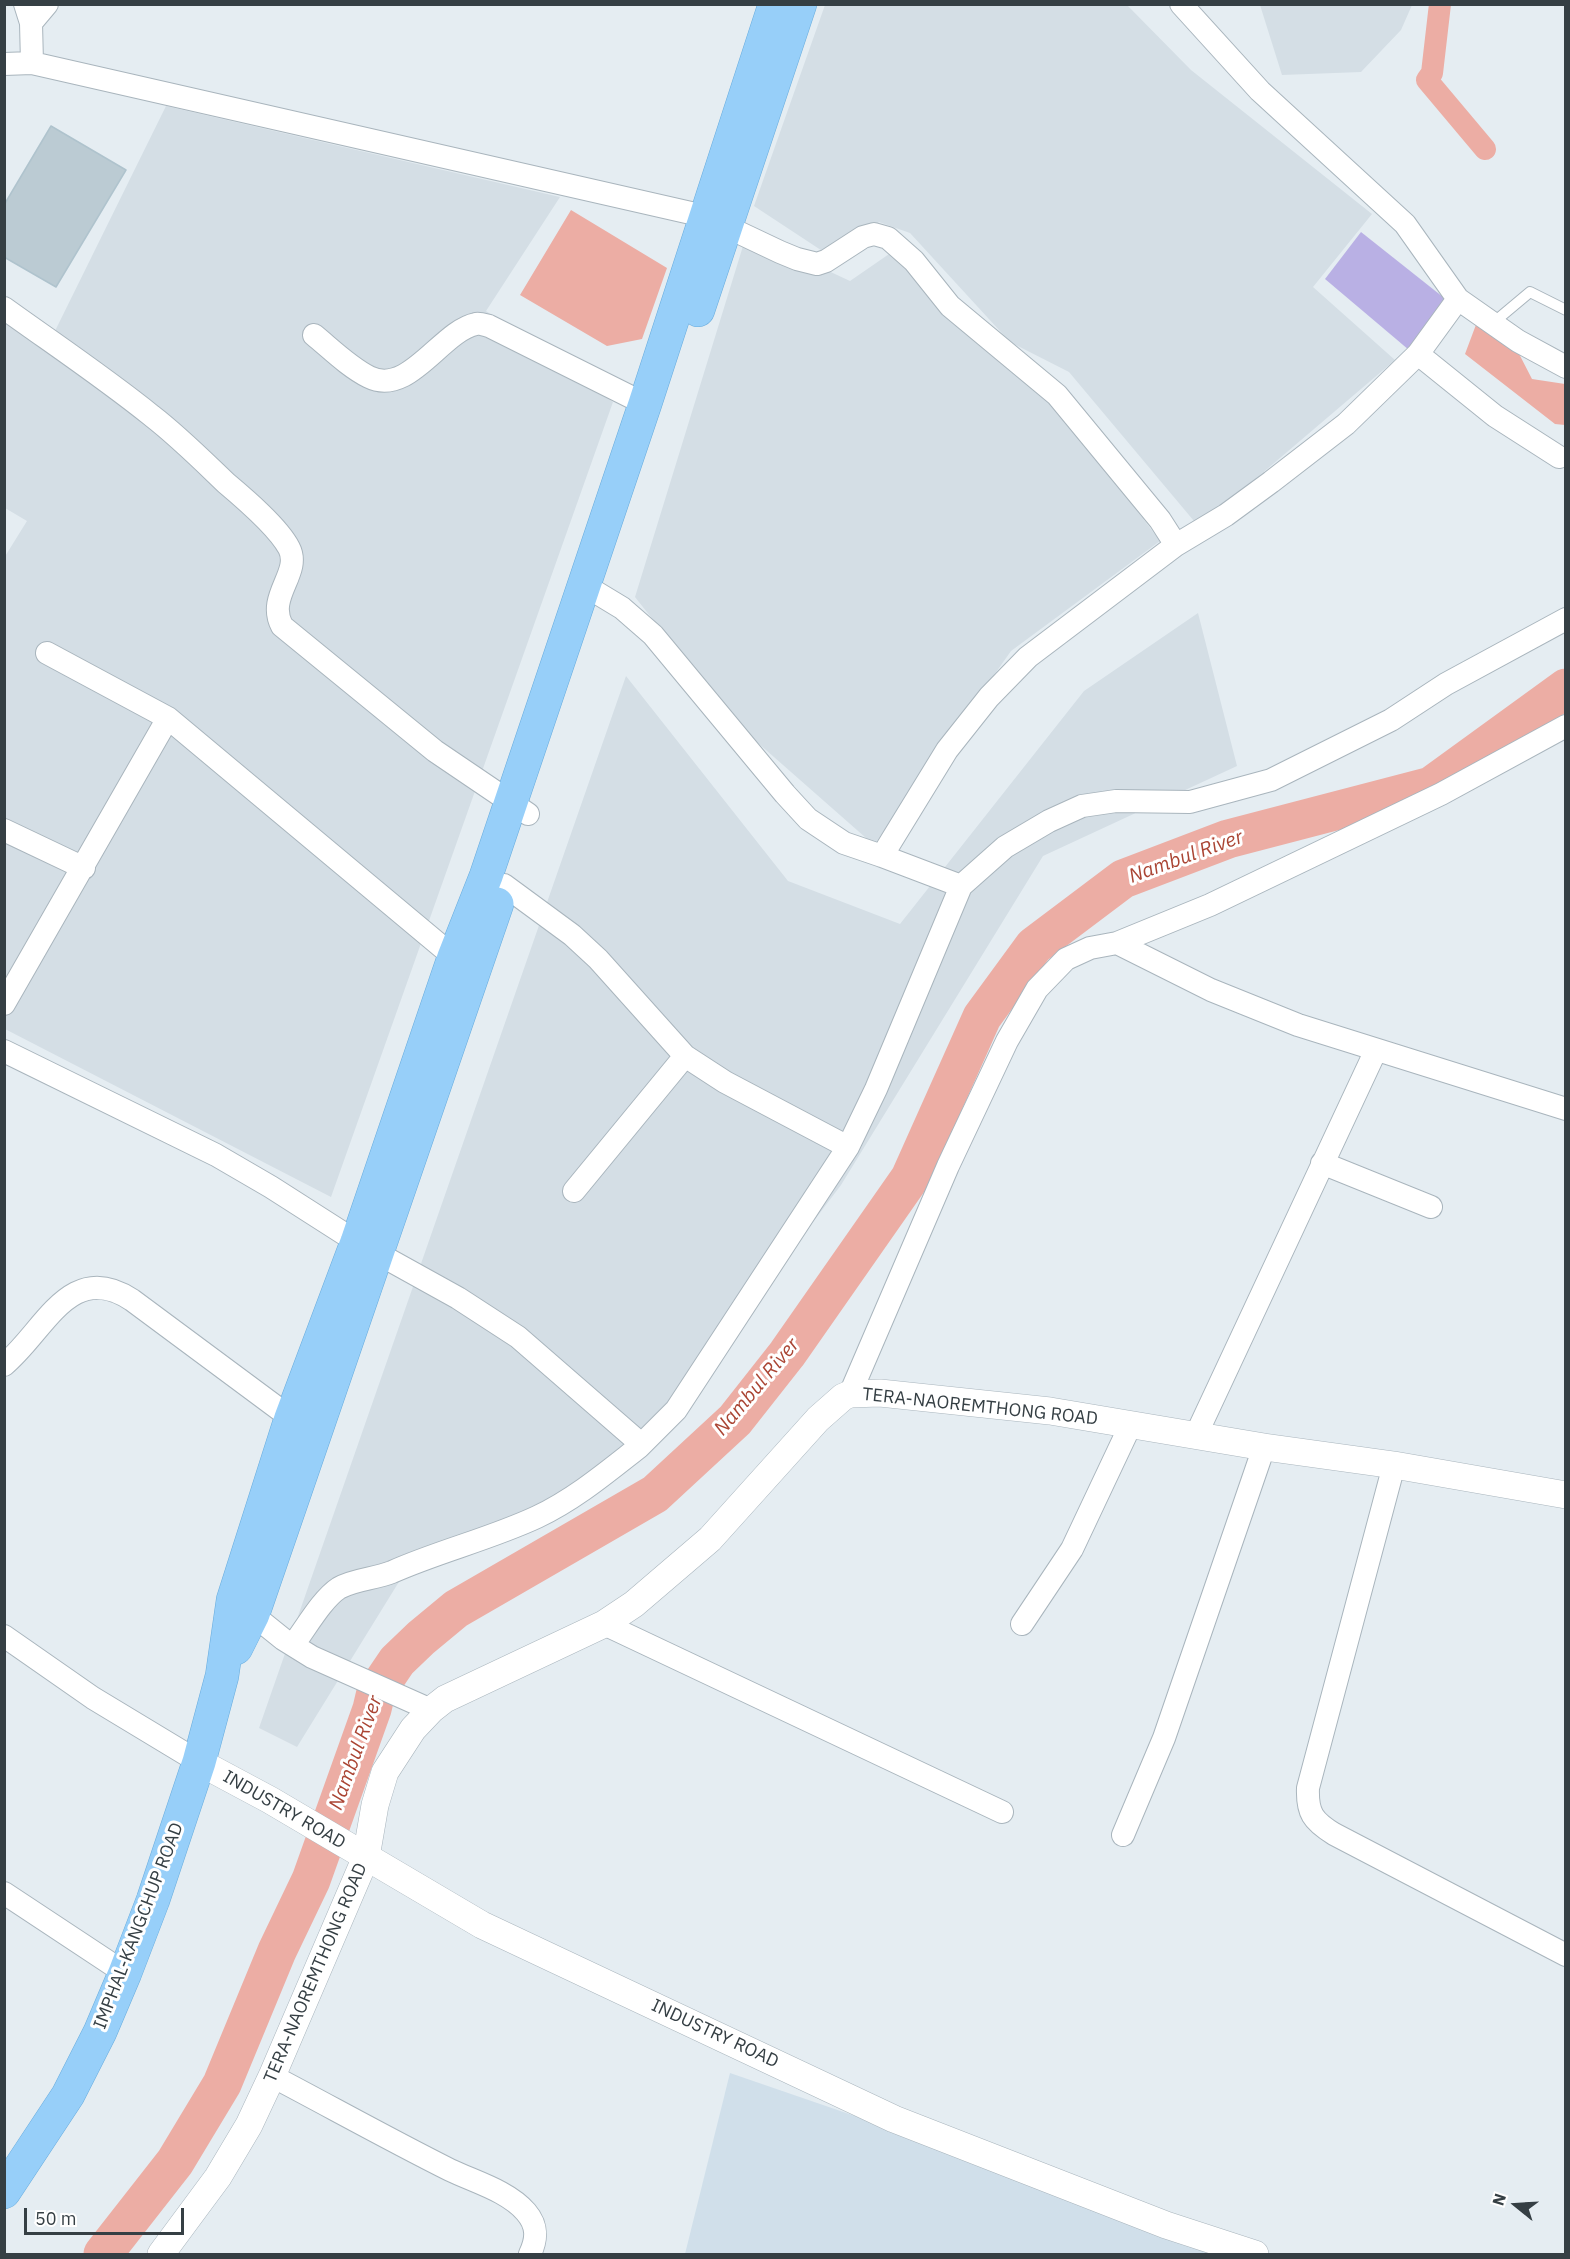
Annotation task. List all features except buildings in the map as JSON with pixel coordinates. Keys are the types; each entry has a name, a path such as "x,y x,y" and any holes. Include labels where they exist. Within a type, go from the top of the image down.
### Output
{"main road":[{"path":"243,1607 367,1247 504,885 520,807 716,220 775,4"},
{"path":"593,591 645,404 800,4"},
{"path":"243,1607 291,1418 367,1247 454,957 486,876 520,807"},
{"name":"IMPHAL-KANGCHUP ROAD","path":"4,2192 68,2095 100,2032 125,1973 153,1900 199,1762 243,1607"}],"street":[{"path":"32,63 28,14 47,4"},
{"path":"1181,4 1260,91 1405,224 1458,299 1518,341 1566,367"},
{"path":"4,64 32,63 716,220 788,255 817,264 826,261 863,237 874,234 888,238 914,261 950,306 1057,395 1160,520 1176,546"},
{"path":"882,856 947,750 989,697 1028,657 1176,546 1226,515 1346,424 1418,354 1458,299"},
{"path":"4,308 153,416 240,495 281,536 292,554 292,564 276,611 282,626 435,751 520,807"},
{"path":"314,335 371,378 385,380 407,374 460,332 476,324 489,326 645,404"},
{"path":"1418,354 1495,416 1559,457"},
{"path":"593,591 622,608 653,635 808,819 844,843 961,886"},
{"path":"302,1651 328,1597 339,1588 378,1578 423,1558 484,1538 538,1516 585,1490 639,1447 676,1410 848,1147 880,1078 961,886 1005,847 1049,821 1082,806 1116,801 1190,802 1271,780 1391,720 1446,684 1566,619"},
{"path":"47,653 168,718 454,957"},
{"path":"4,1004 168,718"},
{"path":"850,1394 948,1166 1007,1041 1037,989 1066,959 1090,948 1117,943 1210,905 1441,794 1566,726"},
{"path":"4,830 84,868"},
{"path":"504,885 572,935 598,960 685,1056 753,1097 848,1147"},
{"path":"1117,943 1222,994 1298,1025 1566,1109"},
{"path":"1196,1435 1376,1050"},
{"path":"4,1051 216,1155 367,1247 458,1298 518,1337 633,1437 639,1447"},
{"path":"574,1191 685,1056"},
{"path":"1322,1163 1431,1207"},
{"path":"4,1365 17,1354 57,1306 80,1290 98,1286 117,1290 132,1300 291,1418"},
{"name":"TERA-NAOREMTHONG ROAD","path":"161,2254 218,2177 249,2125 272,2076 375,1805 385,1772 413,1729 430,1710 445,1699 604,1624 634,1604 703,1545 818,1419 843,1397 850,1394 880,1393 1050,1411 1264,1447 1394,1465 1566,1495"},
{"path":"1022,1624 1072,1549 1131,1425"},
{"path":"1123,1834 1164,1738 1264,1447"},
{"path":"1394,1465 1308,1788 1308,1809 1323,1827 1334,1834 1566,1955"},
{"path":"243,1607 302,1651 430,1710"},
{"path":"604,1624 1002,1812"},
{"path":"4,1636 93,1698 199,1762"},
{"name":"INDUSTRY ROAD","path":"199,1762 270,1800 482,1925 894,2119 1166,2225 1255,2254"},
{"path":"4,1893 125,1973"},
{"path":"272,2076 449,2170 511,2199 528,2214 535,2228 536,2241 530,2254"}],"lane":[{"path":"1493,323 1530,292 1566,310"}],"shaded area":[{"path":"1260,4 1412,5 1401,30 1361,72 1282,75"},
{"path":"825,5 1127,5 1191,70 1372,214 1313,287 1395,360 1199,527 1069,372 1010,342 910,233 879,222 833,258 754,206"},
{"path":"166,106 560,197 486,311 613,402 331,1197 5,1029 4,558 27,521 5,508 5,304 54,333"},
{"path":"571,210 667,268 642,339 607,346 520,295"},
{"path":"1361,232 1448,301 1409,350 1325,279"},
{"path":"747,233 850,281 892,252 1038,380 1160,541 1011,651 874,845 733,721 635,597"},
{"path":"1477,322 1515,346 1532,379 1565,384 1565,425 1555,424 1465,354"},
{"path":"1198,613 1237,766 1043,856 841,1185 629,1466 405,1572 297,1747 259,1728 626,676 788,881 900,924 1084,691"},
{"path":"730,2073 1256,2254 685,2254"}],"waterway":[{"path":"1440,4 1432,73 1427,80 1485,149"},
{"name":"Nambul River","path":"103,2254 175,2162 222,2084 277,1951 311,1880 376,1692 397,1661 456,1609 655,1494 735,1420 787,1354 910,1178 982,1017 1034,946 1123,879 1228,839 1431,786 1566,688"}]}
